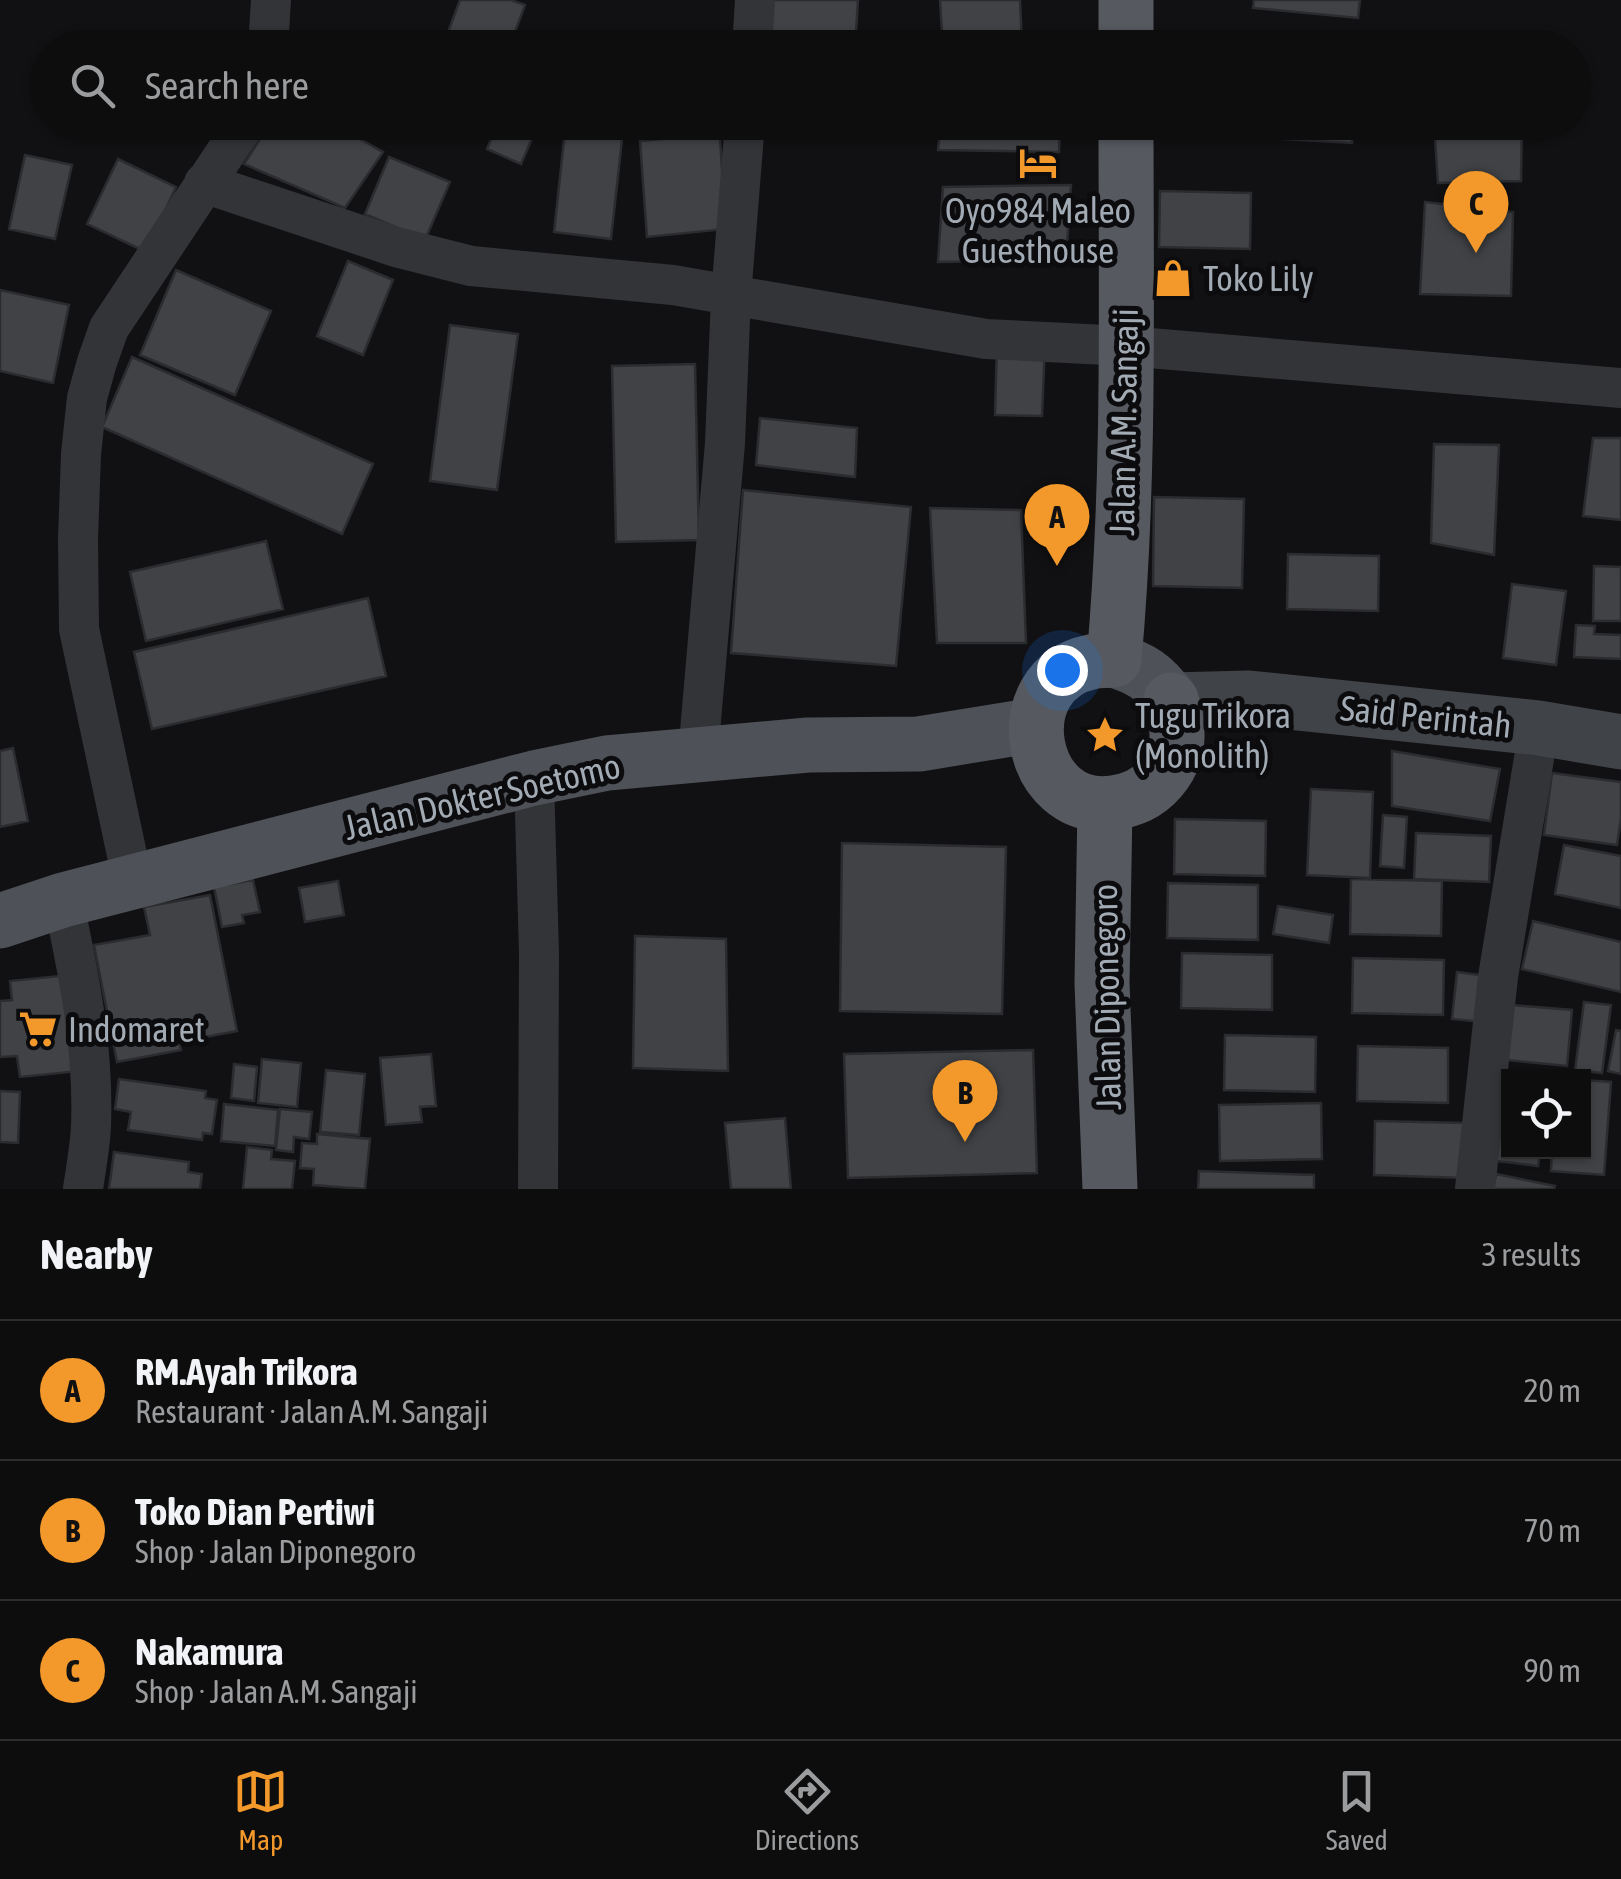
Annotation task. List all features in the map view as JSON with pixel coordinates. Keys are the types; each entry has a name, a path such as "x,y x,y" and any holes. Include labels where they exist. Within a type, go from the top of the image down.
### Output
{"highway":[{"path":"1126,0 1126,30"},
{"name":"Jalan A.M. Sangaji","path":"1114,660 1121,582 1126,140"},
{"path":"1114,660 1091,662 1069,670 1052,684 1040,703 1035,725 1036,748 1045,769 1059,786 1080,800 1105,804 1129,800 1151,789 1167,771 1176,748 1178,724 1171,700"},
{"name":"Jalan Diponegoro","path":"1105,804 1102,984 1110,1189"}],"main road":[{"path":"1114,660 1136,667 1156,680 1171,700"},
{"name":"Said Perintah","path":"1171,700 1249,698 1539,728 1621,742"},
{"name":"Jalan Dokter Soetomo","path":"0,921 63,900 534,778 608,763 808,745 918,744 1035,725"}],"street":[{"path":"269,30 270,0"},
{"path":"753,30 755,0"},
{"path":"133,882 78,629 81,454 87,398 109,328 234,140"},
{"path":"698,754 744,140"},
{"path":"204,184 396,248 472,266 672,285 986,339 1126,346 1621,388"},
{"path":"1475,1189 1498,976 1539,728"},
{"path":"534,778 539,954 538,1189"},
{"path":"63,900 89,1042 91,1128 83,1189"}],"building":[{"path":"460,0 511,0 525,5 516,30 449,30"},
{"path":"772,0 858,0 856,30 770,30"},
{"path":"940,0 1020,0 1021,30 942,30"},
{"path":"1254,0 1360,0 1358,18 1253,8"},
{"path":"259,140 362,140 383,152 345,208 244,164"},
{"path":"491,140 531,140 521,164 487,149"},
{"path":"564,140 622,140 611,239 554,232"},
{"path":"720,140 726,229 647,237 640,141"},
{"path":"939,140 1059,140 1059,152 938,150"},
{"path":"1300,140 1352,140 1352,143"},
{"path":"1435,140 1522,140 1521,181 1438,183"},
{"path":"25,155 72,165 55,239 9,229"},
{"path":"389,157 450,182 425,240 365,214"},
{"path":"118,159 176,187 146,252 87,224"},
{"path":"1071,185 1066,260 938,262 943,187"},
{"path":"1160,191 1251,193 1250,249 1159,247"},
{"path":"1425,202 1513,212 1511,296 1420,294"},
{"path":"348,261 393,280 363,355 317,336"},
{"path":"176,270 271,311 235,395 140,355"},
{"path":"0,290 69,305 53,383 0,371"},
{"path":"450,325 518,334 497,490 430,481"},
{"path":"997,343 1045,344 1042,416 995,415"},
{"path":"132,357 373,464 342,534 102,427"},
{"path":"695,364 699,540 616,542 612,366"},
{"path":"760,418 857,428 855,477 756,465"},
{"path":"1593,438 1621,438 1621,520 1583,516"},
{"path":"1434,444 1499,445 1494,555 1431,543"},
{"path":"743,490 911,507 896,666 731,653"},
{"path":"1154,497 1244,499 1242,588 1153,586"},
{"path":"930,508 1021,510 1026,643 937,643"},
{"path":"266,541 283,609 146,641 130,572"},
{"path":"1288,554 1379,556 1378,611 1287,609"},
{"path":"1594,566 1621,567 1621,621 1593,621"},
{"path":"1512,584 1566,591 1556,665 1503,658"},
{"path":"368,598 386,676 152,729 134,652"},
{"path":"1576,625 1595,626 1594,634 1621,635 1621,659 1574,657"},
{"path":"13,748 28,821 0,827 0,751"},
{"path":"1392,751 1500,769 1490,821 1392,806"},
{"path":"1552,773 1621,782 1617,845 1544,835"},
{"path":"1311,789 1373,792 1370,878 1307,875"},
{"path":"1383,815 1407,817 1404,868 1380,866"},
{"path":"1175,819 1266,821 1265,876 1174,874"},
{"path":"1416,833 1491,836 1489,882 1414,879"},
{"path":"842,843 1006,847 1002,1014 840,1011"},
{"path":"1564,845 1621,856 1621,908 1555,894"},
{"path":"1351,879 1442,881 1441,936 1350,934"},
{"path":"253,880 260,912 242,915 244,923 222,927 214,887"},
{"path":"338,881 344,915 305,922 299,888"},
{"path":"1168,883 1258,885 1258,940 1167,938"},
{"path":"210,895 237,1031 179,1042 181,1050 117,1062 94,945 150,935 144,907"},
{"path":"1278,906 1333,915 1329,943 1273,934"},
{"path":"1533,921 1621,942 1621,992 1522,969"},
{"path":"635,936 726,939 728,1071 633,1068"},
{"path":"1182,953 1272,955 1272,1010 1181,1008"},
{"path":"1353,958 1444,960 1443,1015 1352,1013"},
{"path":"1457,972 1487,976 1482,1022 1452,1019"},
{"name":"Indomaret","path":"69,975 80,1071 20,1077 17,1056 0,1057 0,1001 12,1000 10,981"},
{"path":"1584,1002 1611,1005 1602,1073 1575,1069"},
{"path":"1512,1005 1572,1010 1567,1066 1507,1060"},
{"path":"1616,1030 1621,1031 1621,1074 1608,1071"},
{"path":"1225,1035 1316,1037 1315,1092 1224,1090"},
{"path":"1358,1046 1448,1048 1448,1103 1357,1101"},
{"path":"1033,1050 1037,1173 848,1178 844,1054"},
{"path":"431,1054 436,1106 420,1107 422,1122 386,1125 380,1058"},
{"path":"262,1059 301,1063 297,1107 258,1103"},
{"path":"234,1064 257,1067 254,1101 231,1098"},
{"path":"326,1070 365,1074 359,1135 320,1132"},
{"path":"119,1079 206,1091 205,1098 217,1100 212,1134 203,1133 202,1140 128,1130 131,1112 115,1109"},
{"path":"1591,1081 1611,1082 1604,1175 1551,1171 1552,1159 1591,1159"},
{"path":"0,1091 20,1092 18,1143 0,1142"},
{"path":"1321,1103 1322,1159 1220,1161 1219,1105"},
{"path":"224,1104 278,1110 275,1146 221,1141"},
{"path":"280,1109 312,1112 309,1139 294,1137 293,1152 276,1150"},
{"path":"785,1118 791,1189 731,1189 725,1123"},
{"path":"1375,1121 1466,1123 1465,1178 1374,1175"},
{"path":"1500,1128 1501,1159 1539,1159 1538,1166 1496,1161"},
{"path":"317,1134 370,1139 365,1189 313,1185 314,1169 300,1168 302,1143 317,1144"},
{"path":"247,1147 272,1150 271,1159 295,1161 292,1189 243,1189"},
{"path":"114,1152 189,1162 188,1172 202,1174 200,1189 109,1189"},
{"path":"1199,1171 1314,1175 1314,1189 1198,1189"},
{"path":"1496,1174 1555,1186 1493,1189"}],"place":[{"name":"Oyo984 Maleo Guesthouse","path":"1038,163"},
{"name":"Nakamura","path":"1476,253"},
{"name":"Toko Lily","path":"1173,278"},
{"name":"RM.Ayah Trikora","path":"1057,566"},
{"name":"Tugu Trikora (Monolith)","path":"1105,735"},
{"name":"Indomaret","path":"38,1029"},
{"name":"Toko Dian Pertiwi","path":"965,1142"}]}
